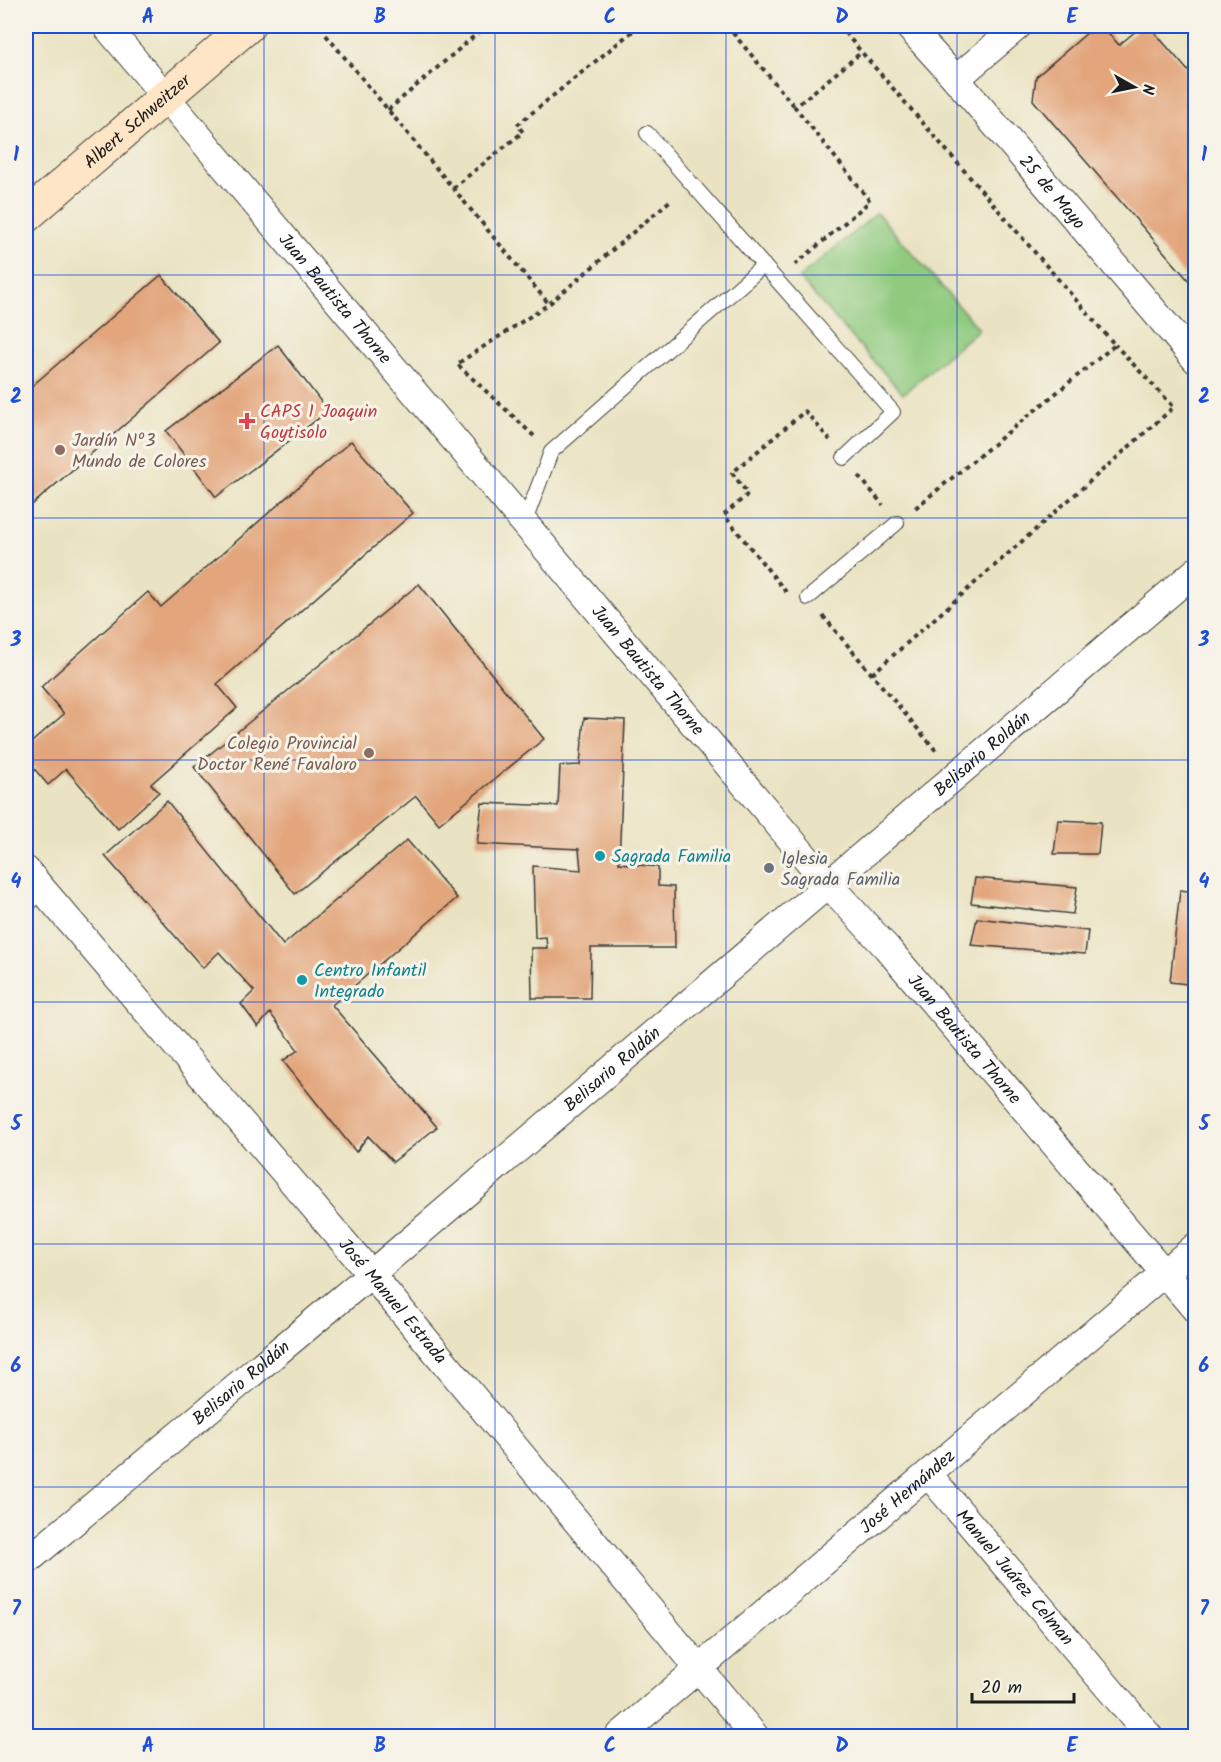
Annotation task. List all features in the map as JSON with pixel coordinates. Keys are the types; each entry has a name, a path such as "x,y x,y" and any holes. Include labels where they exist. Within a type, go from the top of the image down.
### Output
{"main road":[{"name":"Albert Schweitzer","path":"26,216 248,26"}],"street":[{"name":"Juan Bautista Thorne","path":"106,26 829,885 895,957 1196,1310"},
{"name":"25 de Mayo","path":"908,26 1196,360"},
{"path":"956,79 1018,26"},
{"name":"Belisario Roldán","path":"26,1562 371,1274 1196,571"},
{"name":"José Manuel Estrada","path":"26,870 34,898 371,1274 755,1737"},
{"name":"José Hernández","path":"619,1737 1196,1246"},
{"name":"Manuel Juárez Celman","path":"928,1474 1149,1737"}],"lane":[{"path":"647,133 893,412 844,458"},
{"path":"524,524 551,452 764,265"},
{"path":"808,598 897,523"}],"path":[{"path":"388,110 486,26"},
{"path":"453,188 523,132 517,125 639,26"},
{"path":"727,26 870,201 777,280"},
{"path":"839,26 1115,345 1174,407 872,674"},
{"path":"326,35 549,304"},
{"path":"795,107 862,52"},
{"path":"551,452 458,364 549,304 691,183"},
{"path":"897,523 1115,345"}],"green space":[{"path":"877,213 979,329 903,394 799,278"}],"building":[{"path":"1095,26 1102,26 1119,45 1142,26 1149,26 1196,80 1196,289 1033,100 1036,77"},
{"name":"Jardín Nº3 Mundo de Colores","path":"161,275 219,343 26,510 26,391"},
{"name":"CAPS 1 Joaquin Goytisolo","path":"278,345 328,411 216,497 166,431"},
{"path":"351,441 413,513 217,684 237,708 151,784 159,792 118,829 66,769 48,785 26,759 26,747 64,714 41,687 148,592 161,607"},
{"name":"Colegio Provincial Doctor René Favaloro","path":"419,584 544,739 439,824 416,796 295,894 194,767"},
{"name":"Sagrada Familia","path":"584,718 625,720 619,863 658,867 658,886 674,887 675,948 591,948 590,998 532,998 531,948 547,948 546,937 535,938 533,866 581,870 579,849 477,844 482,803 558,806 560,766 580,765"},
{"name":"Centro Infantil Integrado","path":"167,801 283,945 407,840 457,898 332,1005 437,1127 393,1162 368,1136 356,1152 283,1061 298,1050 270,1013 258,1027 241,1004 254,991 219,952 203,968 105,856"},
{"path":"1058,820 1101,822 1098,854 1054,854"},
{"path":"975,878 1077,887 1073,914 971,903"},
{"path":"1180,890 1196,892 1196,985 1170,982"},
{"path":"977,918 1088,931 1085,954 971,945"}],"place":[{"name":"CAPS 1 Joaquin Goytisolo","path":"247,421"},
{"name":"Jardín Nº3 Mundo de Colores","path":"60,450"},
{"name":"Colegio Provincial Doctor René Favaloro","path":"369,753"},
{"name":"Sagrada Familia","path":"600,856"},
{"name":"Iglesia Sagrada Familia","path":"769,868"},
{"name":"Centro Infantil Integrado","path":"302,980"}]}
